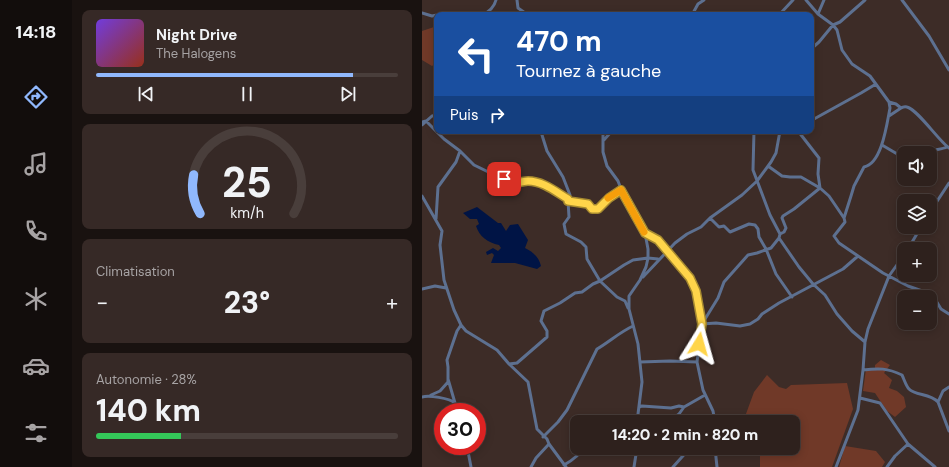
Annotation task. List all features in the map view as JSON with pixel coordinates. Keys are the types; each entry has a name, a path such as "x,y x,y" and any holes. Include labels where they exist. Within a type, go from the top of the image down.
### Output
{"street":[{"path":"488,12 496,0"},
{"path":"517,0 519,12"},
{"path":"694,12 698,4 704,0"},
{"path":"783,10 792,0"},
{"path":"806,0 818,14 833,25 837,30 842,50 852,64 870,76 889,102 890,108 882,145 872,163 869,166 864,167 857,178 844,218 845,222 834,236 839,243 883,273 908,286 925,292 935,299 940,309 949,314"},
{"path":"818,14 824,0"},
{"path":"814,47 833,25 840,22 865,0"},
{"path":"902,0 928,36 949,70"},
{"path":"518,8 524,12"},
{"path":"422,13 434,16"},
{"path":"814,119 854,98 876,84"},
{"path":"889,102 896,104 901,108"},
{"path":"889,116 901,108 905,107 911,109 930,127 942,143 948,147 937,150"},
{"path":"434,116 423,123 434,131"},
{"path":"437,134 460,151 474,165 513,184 528,181 537,182 553,189 568,199 568,201 588,204 592,209 598,209 609,198 621,190"},
{"path":"543,134 544,144 563,177 570,195 568,201 569,217 564,224 566,234 581,242 586,247 586,259 600,281 617,297 625,301 629,308"},
{"path":"603,134 603,152 608,166 618,181 621,190 645,233 648,258 640,280"},
{"path":"604,141 610,134"},
{"path":"754,134 753,170 770,215 780,236 799,267 813,284 825,295 837,314 852,331 865,342"},
{"path":"638,415 642,382 638,344 632,326 629,308 629,296 640,280 666,251 686,234 701,227 710,218 757,181 776,153 779,134"},
{"path":"800,134 819,158 818,174 820,188"},
{"path":"882,145 897,154"},
{"path":"436,220 438,187 456,162 460,151"},
{"path":"768,166 782,176 801,177 820,188 829,196 844,218"},
{"path":"937,202 949,184"},
{"path":"702,324 718,298 724,282 748,255 771,248 786,228 782,218 783,216 820,188"},
{"path":"422,196 442,231 440,245 446,288 466,332 497,350 528,382 537,429 543,437 547,439 565,466 578,455"},
{"path":"710,218 719,227 724,226 730,232 750,224 755,225 776,274 792,297"},
{"path":"645,233 658,240 690,278 696,291 702,324 697,362 704,395 714,415"},
{"path":"702,324 716,323 740,326 750,324 779,303 843,269 858,256"},
{"path":"509,364 517,363 547,337 547,331 541,321 544,311 575,293 582,292 633,260 648,258 658,259"},
{"path":"836,467 858,410 865,342 868,329 890,276 897,266"},
{"path":"422,289 435,286 446,288"},
{"path":"455,403 448,379 447,360 457,331 462,325"},
{"path":"543,437 558,422 567,410 597,349 607,344 623,330 632,326"},
{"path":"640,362 697,362"},
{"path":"863,370 881,368 902,375 908,389 934,398 938,402 949,431"},
{"path":"422,397 433,395 440,391 448,382 448,379"},
{"path":"938,402 943,392 949,387"},
{"path":"427,395 449,400 455,403"},
{"path":"678,415 684,407 704,395"},
{"path":"860,398 880,403 908,444 936,467"},
{"path":"639,407 684,407"},
{"path":"531,467 536,458 549,444"},
{"path":"887,467 895,456 908,444"},
{"path":"468,455 471,467"},
{"path":"634,467 637,455"},
{"path":"673,467 684,455"},
{"path":"716,455 717,467"}],"shaded area":[{"path":"434,27 434,64 432,66 422,60 422,31"},
{"path":"881,360 890,365 884,373 892,380 889,388 897,391 904,397 906,407 895,417 887,411 875,393 863,391 866,369 875,368 875,365"},
{"path":"767,375 779,387 786,389 791,385 847,383 853,409 832,467 760,467 760,455 800,455 800,415 746,415 754,392"},
{"path":"845,446 876,451 885,462 882,467 839,467"}],"water":[{"path":"477,207 498,223 501,223 506,231 510,225 518,224 528,240 525,248 535,255 541,266 537,269 515,263 491,263 494,255 492,253 487,255 486,252 493,248 498,251 501,248 499,245 488,241 477,230 476,226 479,224 477,219 470,219 463,213"}],"slow traffic":[{"path":"608,198 621,190 644,232"}],"route":[{"path":"504,179 513,184 528,181 537,182 553,189 568,199 568,201 588,204 592,209 598,209 609,198 621,190 645,233 658,240 690,278 696,291 698,310 702,324 699,335 699,344"}]}
